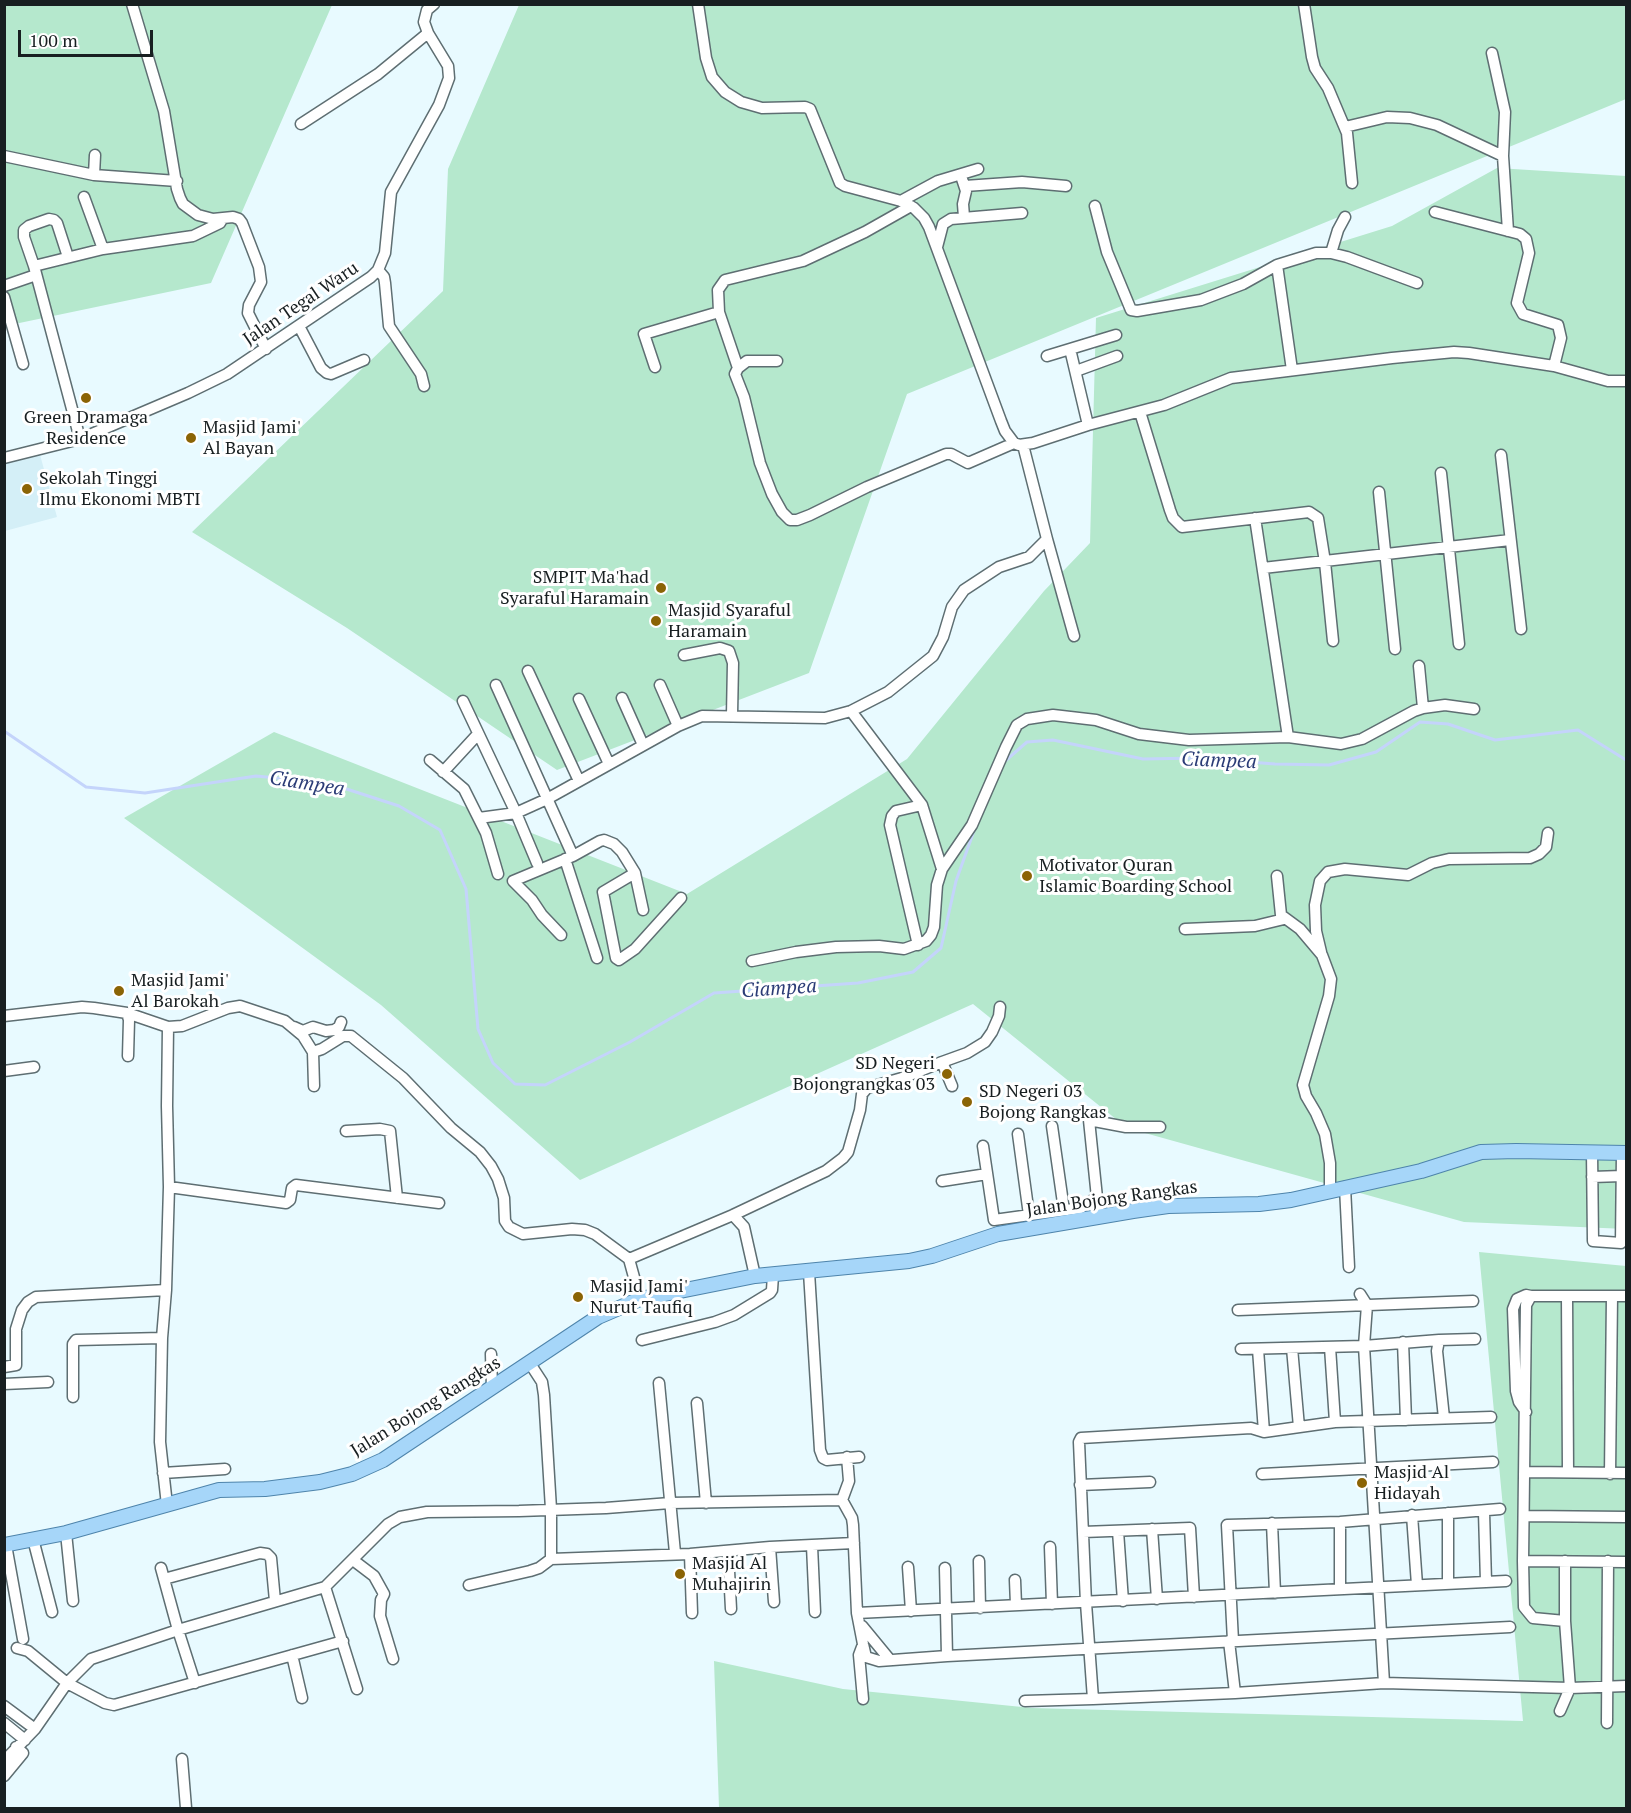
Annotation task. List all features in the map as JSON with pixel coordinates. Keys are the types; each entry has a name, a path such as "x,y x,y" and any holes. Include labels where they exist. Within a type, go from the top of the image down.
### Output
{"main road":[{"name":"Jalan Bojong Rangkas","path":"5,1545 66,1533 219,1490 265,1489 338,1479 352,1474 383,1460 598,1317 640,1299 755,1276 909,1261 932,1256 998,1234 1168,1206 1259,1204 1291,1200 1421,1171 1481,1152 1516,1150 1624,1153"}],"street":[{"path":"132,4 164,111 180,198 183,204 206,218 239,219 259,267 261,282 249,305 248,313 266,349"},
{"path":"301,124 378,74 428,33 423,22 424,17 427,10 434,4"},
{"path":"698,4 706,58 712,77 725,92 741,102 762,108 805,107 810,109 840,183 906,203 919,213 929,227 1005,431 1019,444 1074,636"},
{"path":"1305,4 1315,68 1328,88 1345,127 1350,146 1352,183"},
{"name":"Jalan Tegal Waru","path":"4,459 80,439 227,374 378,270 385,254 388,207 392,192 439,105 449,78 448,66 428,33"},
{"path":"1492,53 1505,112 1503,156 1508,231"},
{"path":"1345,127 1387,117 1410,118 1437,125 1503,156"},
{"path":"94,155 94,175"},
{"path":"4,156 94,175 177,181"},
{"path":"738,368 719,312 718,290 725,280 803,261 865,232 929,185 978,169"},
{"path":"960,173 965,186 964,216"},
{"path":"965,186 1013,182 1066,186"},
{"path":"84,197 103,249"},
{"path":"1095,206 1107,252 1131,310 1137,311 1200,300 1243,285 1277,265 1316,253 1331,253 1347,257 1417,283"},
{"path":"1435,212 1520,234 1526,239 1529,253 1517,303 1520,312 1534,319 1558,325 1561,332 1554,366"},
{"path":"937,248 943,224 951,219 964,216 1023,213"},
{"path":"4,286 69,256 193,236 220,224 223,218"},
{"path":"1331,253 1338,230 1345,218"},
{"path":"69,256 54,220 49,219 28,226 24,230 24,237 80,439"},
{"path":"1277,265 1292,370"},
{"path":"378,270 384,277 389,326 421,374 424,386"},
{"path":"4,297 23,364"},
{"path":"655,367 644,334 719,312"},
{"path":"298,326 321,368 327,373 331,374 364,360"},
{"path":"1047,356 1116,335"},
{"path":"1070,349 1089,425"},
{"path":"777,361 747,361 738,368 735,374 751,421 760,463 782,513 790,520 810,515 867,487 946,454 951,454 968,463 1019,444 1170,403 1225,379 1454,352 1554,366 1608,381 1626,381"},
{"path":"1076,371 1117,356"},
{"path":"1140,412 1163,491 1173,518 1182,527 1309,512 1315,514 1320,523 1333,641"},
{"path":"1501,455 1521,629"},
{"path":"1441,472 1459,644"},
{"path":"1379,492 1395,649"},
{"path":"1255,519 1288,737"},
{"path":"479,818 516,813 547,799 678,726 702,716 825,718 851,711 888,692 933,656 943,637 952,607 964,590 999,567 1029,557 1047,539"},
{"path":"1263,568 1510,540"},
{"path":"684,655 720,648 729,651 733,663 732,716"},
{"path":"1419,666 1423,708"},
{"path":"528,671 579,782"},
{"path":"496,685 547,799 569,857 597,958"},
{"path":"660,685 678,726"},
{"path":"622,698 643,745"},
{"path":"579,699 609,764"},
{"path":"463,701 537,863"},
{"path":"752,961 836,947 879,946 904,949 926,941 934,927 937,885 942,869 972,825 1017,725 1027,719 1053,715 1096,720 1139,734 1189,740 1288,737 1341,744 1354,741 1423,708 1445,705 1474,709"},
{"path":"851,711 922,805 942,869"},
{"path":"443,772 478,734"},
{"path":"430,760 464,789 486,833 498,874"},
{"path":"918,945 890,821 896,811 922,805"},
{"path":"1330,1191 1330,1163 1325,1134 1303,1085 1331,987 1329,970 1322,955 1316,931 1315,905 1320,881 1328,872 1345,869 1408,874 1432,863 1449,859 1530,858 1539,854 1546,846 1548,833"},
{"path":"561,935 513,881 600,841 604,840 614,844 622,852 635,873 644,910"},
{"path":"635,873 603,892 616,958 619,960 635,949 681,898"},
{"path":"1277,876 1279,911 1284,919 1300,930 1322,955"},
{"path":"1185,929 1255,926 1284,919"},
{"path":"4,1016 82,1007 127,1013 168,1027 182,1026 228,1008 240,1006 285,1021 303,1035 313,1052 314,1086"},
{"path":"629,1259 733,1215 826,1171 843,1158 850,1147 863,1090 967,1053 985,1042 993,1032 1000,1006"},
{"path":"127,1013 129,1020 128,1056"},
{"path":"294,1027 303,1031 313,1027 326,1031 334,1030 341,1022"},
{"path":"167,1505 160,1442 169,1187 166,1106 168,1027"},
{"path":"313,1052 349,1035 403,1078 451,1128 480,1152 491,1166 504,1198 505,1221 516,1232 585,1230 605,1240 629,1259 640,1299"},
{"path":"942,1062 952,1086"},
{"path":"4,1071 34,1067"},
{"path":"1100,1217 1089,1120 1126,1126 1160,1127"},
{"path":"1052,1126 1064,1210"},
{"path":"346,1131 386,1129 390,1131 398,1198"},
{"path":"1018,1134 1029,1215"},
{"path":"983,1146 994,1220 1081,1208 1097,1197"},
{"path":"1592,1152 1593,1242 1621,1243 1624,1153"},
{"path":"942,1180 987,1174"},
{"path":"1592,1176 1622,1176"},
{"path":"169,1187 286,1203 290,1200 292,1188 296,1185 439,1203"},
{"path":"1345,1187 1349,1267"},
{"path":"733,1215 744,1227 755,1276"},
{"path":"809,1272 820,1450 823,1458 827,1460 860,1457"},
{"path":"642,1340 715,1323 734,1315 770,1293 773,1275"},
{"path":"4,1366 16,1365 16,1329 22,1310 36,1297 166,1290"},
{"path":"1360,1294 1367,1305 1365,1346 1384,1683"},
{"path":"1565,1621 1539,1620 1528,1614 1524,1607 1526,1305 1531,1296 1626,1296"},
{"path":"1568,1296 1568,1472"},
{"path":"1610,1474 1612,1296"},
{"path":"1238,1310 1473,1301"},
{"path":"73,1397 73,1344 76,1340 162,1338"},
{"path":"1241,1349 1365,1346 1474,1339"},
{"path":"1439,1340 1437,1351 1444,1418"},
{"path":"1403,1342 1406,1420"},
{"path":"1330,1347 1335,1422"},
{"path":"1292,1348 1299,1427"},
{"path":"1258,1349 1264,1432"},
{"path":"491,1354 492,1388"},
{"path":"529,1362 542,1382 544,1395 551,1509 551,1559"},
{"path":"4,1384 48,1382"},
{"path":"659,1383 675,1553"},
{"path":"697,1403 705,1503"},
{"path":"1093,1699 1080,1485 1079,1442 1085,1437 1251,1428 1264,1432 1335,1422 1491,1417"},
{"path":"847,1457 849,1481 842,1500 852,1518 858,1618 866,1657 879,1661 1510,1627"},
{"path":"1262,1474 1493,1462"},
{"path":"163,1473 225,1468"},
{"path":"1525,1472 1626,1473"},
{"path":"1080,1485 1150,1482"},
{"path":"4,1761 35,1729 67,1683 91,1659 178,1630 325,1587 388,1524 412,1513 606,1508 670,1503 842,1500"},
{"path":"1235,1693 1227,1525 1340,1522 1500,1509"},
{"path":"1484,1512 1485,1582"},
{"path":"1448,1513 1448,1583"},
{"path":"1412,1515 1417,1585"},
{"path":"1524,1516 1626,1517"},
{"path":"1340,1522 1340,1589"},
{"path":"1272,1523 1275,1593"},
{"path":"1083,1532 1190,1528 1194,1597"},
{"path":"1152,1529 1157,1599"},
{"path":"1118,1531 1123,1601"},
{"path":"66,1533 73,1601"},
{"path":"33,1539 52,1612"},
{"path":"469,1585 530,1571 539,1568 551,1559 690,1554 854,1543"},
{"path":"5,1545 20,1643 67,1683 105,1704 114,1705 343,1641"},
{"path":"812,1546 815,1612"},
{"path":"770,1547 774,1602"},
{"path":"1050,1547 1052,1604"},
{"path":"728,1551 731,1609"},
{"path":"195,1683 163,1573 260,1553 267,1554 271,1558 275,1601"},
{"path":"690,1554 692,1613"},
{"path":"353,1560 374,1576 384,1594 381,1600 380,1616 393,1659"},
{"path":"979,1561 980,1608"},
{"path":"1523,1561 1626,1562"},
{"path":"1560,1711 1569,1688 1565,1621 1565,1561"},
{"path":"1607,1723 1608,1561"},
{"path":"908,1566 911,1611"},
{"path":"945,1568 947,1656"},
{"path":"1015,1580 1016,1605"},
{"path":"858,1618 911,1611 1016,1605 1506,1581"},
{"path":"325,1587 357,1689"},
{"path":"858,1618 890,1660"},
{"path":"863,1644 859,1655 863,1699"},
{"path":"292,1655 302,1698"},
{"path":"1025,1701 1235,1693 1384,1683 1569,1688 1626,1686"},
{"path":"4,1706 35,1729"},
{"path":"4,1723 20,1744 23,1753 4,1776"},
{"path":"182,1759 186,1809"}],"shaded area":[{"name":"Sekolah Tinggi Ilmu Ekonomi MBTI","path":"39,451 57,517 5,531 5,461"}],"green space":[{"path":"4,5 332,5 211,283 5,326"},
{"path":"519,5 1626,5 1626,99 907,394 809,673 557,770 347,628 192,532 443,291 448,169"},
{"path":"1497,168 1626,176 1626,1229 1464,1222 1127,1128 973,1004 580,1180 381,1005 124,818 274,732 687,894 907,759 1044,591 1090,543 1096,318 1392,226"},
{"path":"1479,1252 1626,1266 1626,1808 719,1808 714,1661 843,1689 1032,1708 1523,1721"}],"waterway":[{"name":"Ciampea","path":"1004,762 1027,742 1053,740 1143,759 1198,758 1275,764 1329,765 1376,752 1420,722 1448,724 1495,740 1578,730 1626,760"},
{"name":"Ciampea","path":"4,731 86,787 145,793 256,776 328,783 399,806 440,830 466,889 478,1029 493,1063 515,1084 545,1085 630,1042 714,993 858,983 913,972 941,948 956,881 975,828"}],"place":[{"name":"Green Dramaga Residence","path":"86,398"},
{"name":"Masjid Jami' Al Bayan","path":"191,438"},
{"name":"Sekolah Tinggi Ilmu Ekonomi MBTI","path":"27,489"},
{"name":"SMPIT Ma'had Syaraful Haramain","path":"661,588"},
{"name":"Masjid Syaraful Haramain","path":"656,621"},
{"name":"Motivator Quran Islamic Boarding School","path":"1027,876"},
{"name":"Masjid Jami' Al Barokah","path":"119,991"},
{"name":"SD Negeri Bojongrangkas 03","path":"947,1074"},
{"name":"SD Negeri 03 Bojong Rangkas","path":"967,1102"},
{"name":"Masjid Jami' Nurut Taufiq","path":"578,1297"},
{"name":"Masjid Al Hidayah","path":"1362,1483"},
{"name":"Masjid Al Muhajirin","path":"680,1574"}]}
